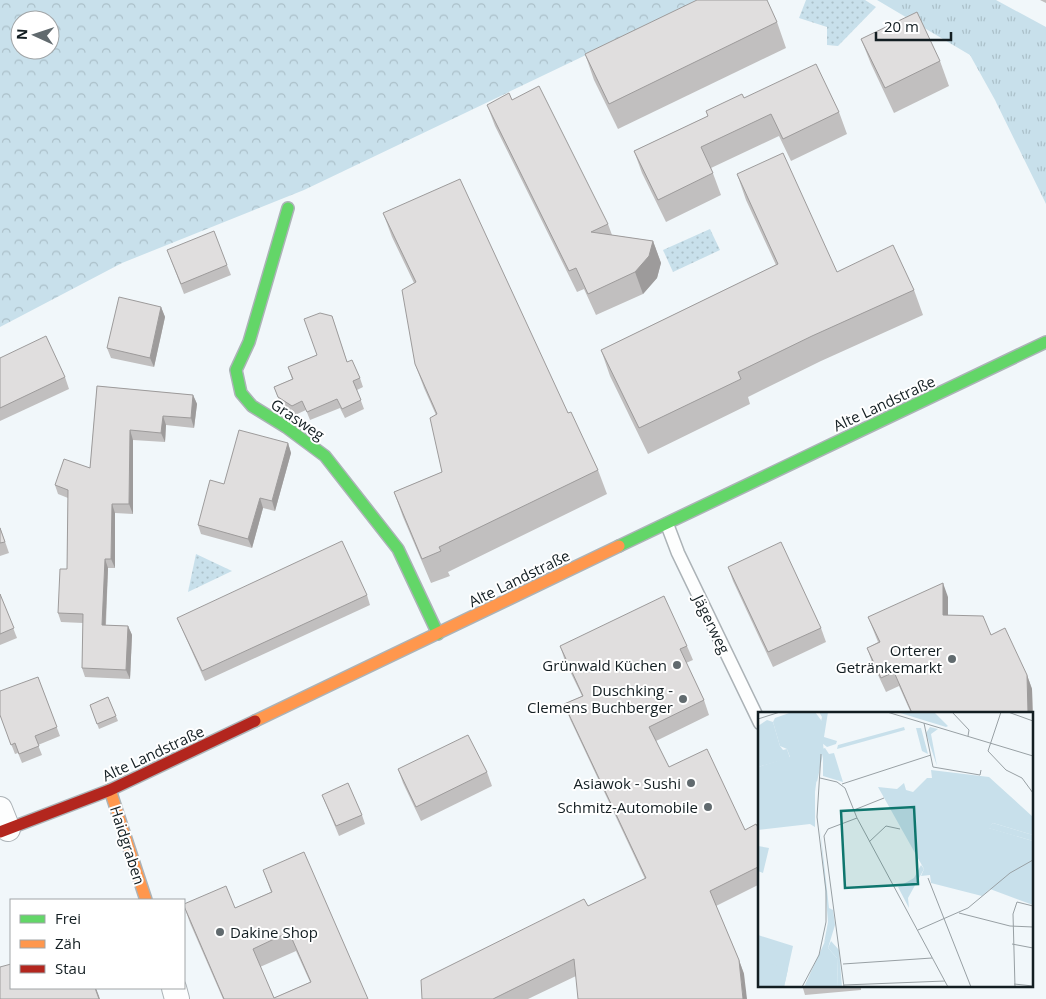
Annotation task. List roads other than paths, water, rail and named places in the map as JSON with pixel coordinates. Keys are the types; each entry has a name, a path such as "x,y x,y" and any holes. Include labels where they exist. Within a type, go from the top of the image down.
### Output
{"main road":[{"name":"Grasweg","path":"288,208 249,342 236,370 241,393 252,406 286,427 325,456 398,549 438,634"},
{"name":"Alte Landstraße","path":"3,823 110,790 1046,342"},
{"name":"Haidgraben","path":"110,790 146,899"}],"lane":[{"name":"Jägerweg","path":"667,524 678,553 758,718"}],"place":[{"name":"Orterer Getränkemarkt","path":"952,659"},
{"name":"Grünwald Küchen","path":"677,665"},
{"name":"Duschking - Clemens Buchberger","path":"683,699"},
{"name":"Asiawok - Sushi","path":"691,783"},
{"name":"Schmitz-Automobile","path":"708,807"},
{"name":"Dakine Shop","path":"220,932"}]}
